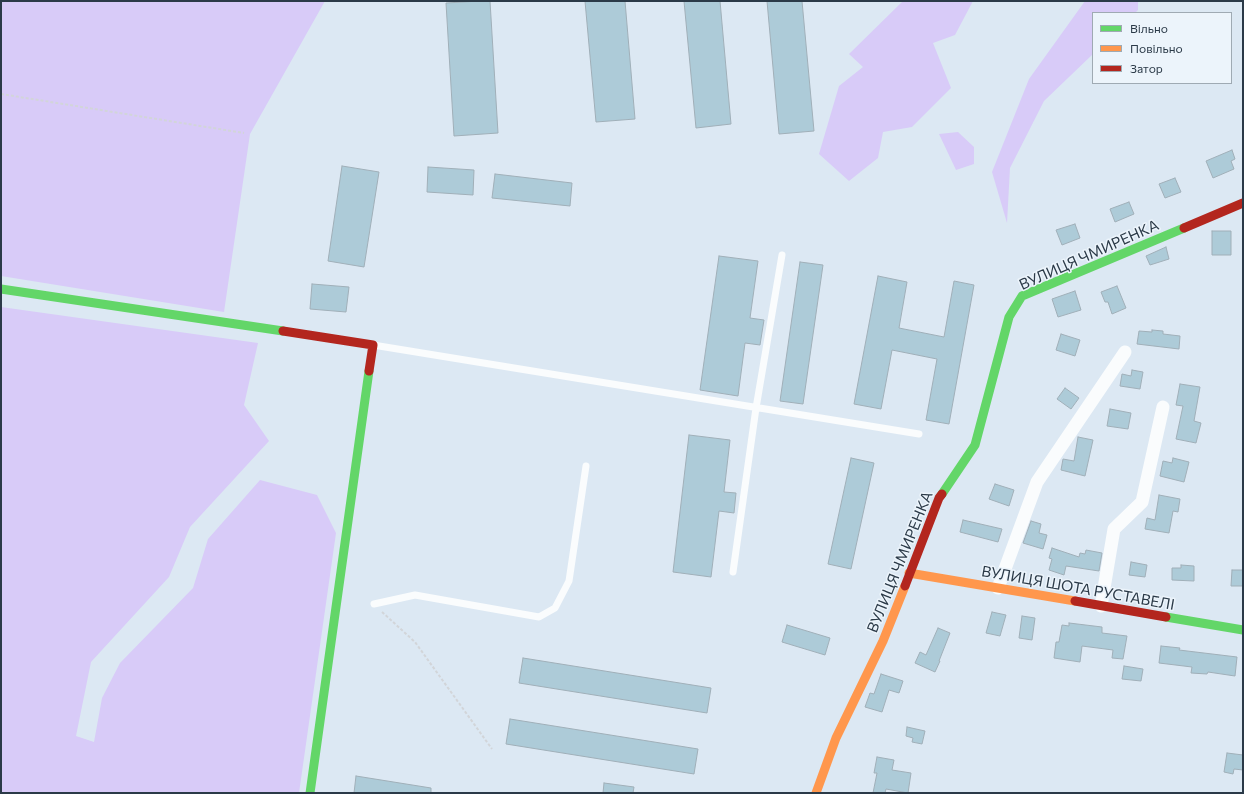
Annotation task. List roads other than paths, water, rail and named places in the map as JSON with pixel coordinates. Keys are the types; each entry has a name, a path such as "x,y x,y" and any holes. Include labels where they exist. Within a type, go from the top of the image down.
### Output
{"street":[{"name":"ВУЛИЦЯ ЧМИРЕНКА","path":"816,793 836,738 883,641 939,498 975,445 1010,316 1022,296 1243,203"},
{"path":"1,289 373,345 310,793"},
{"path":"998,588 1038,482 1125,352"},
{"path":"1101,606 1114,529 1142,502 1163,406"},
{"name":"ВУЛИЦЯ ШОТА РУСТАВЕЛІ","path":"909,573 1243,630"}],"lane":[{"path":"733,572 756,408 782,255"},
{"path":"373,345 919,434"},
{"path":"374,604 415,595 539,616 555,608 569,582 586,466"}]}
